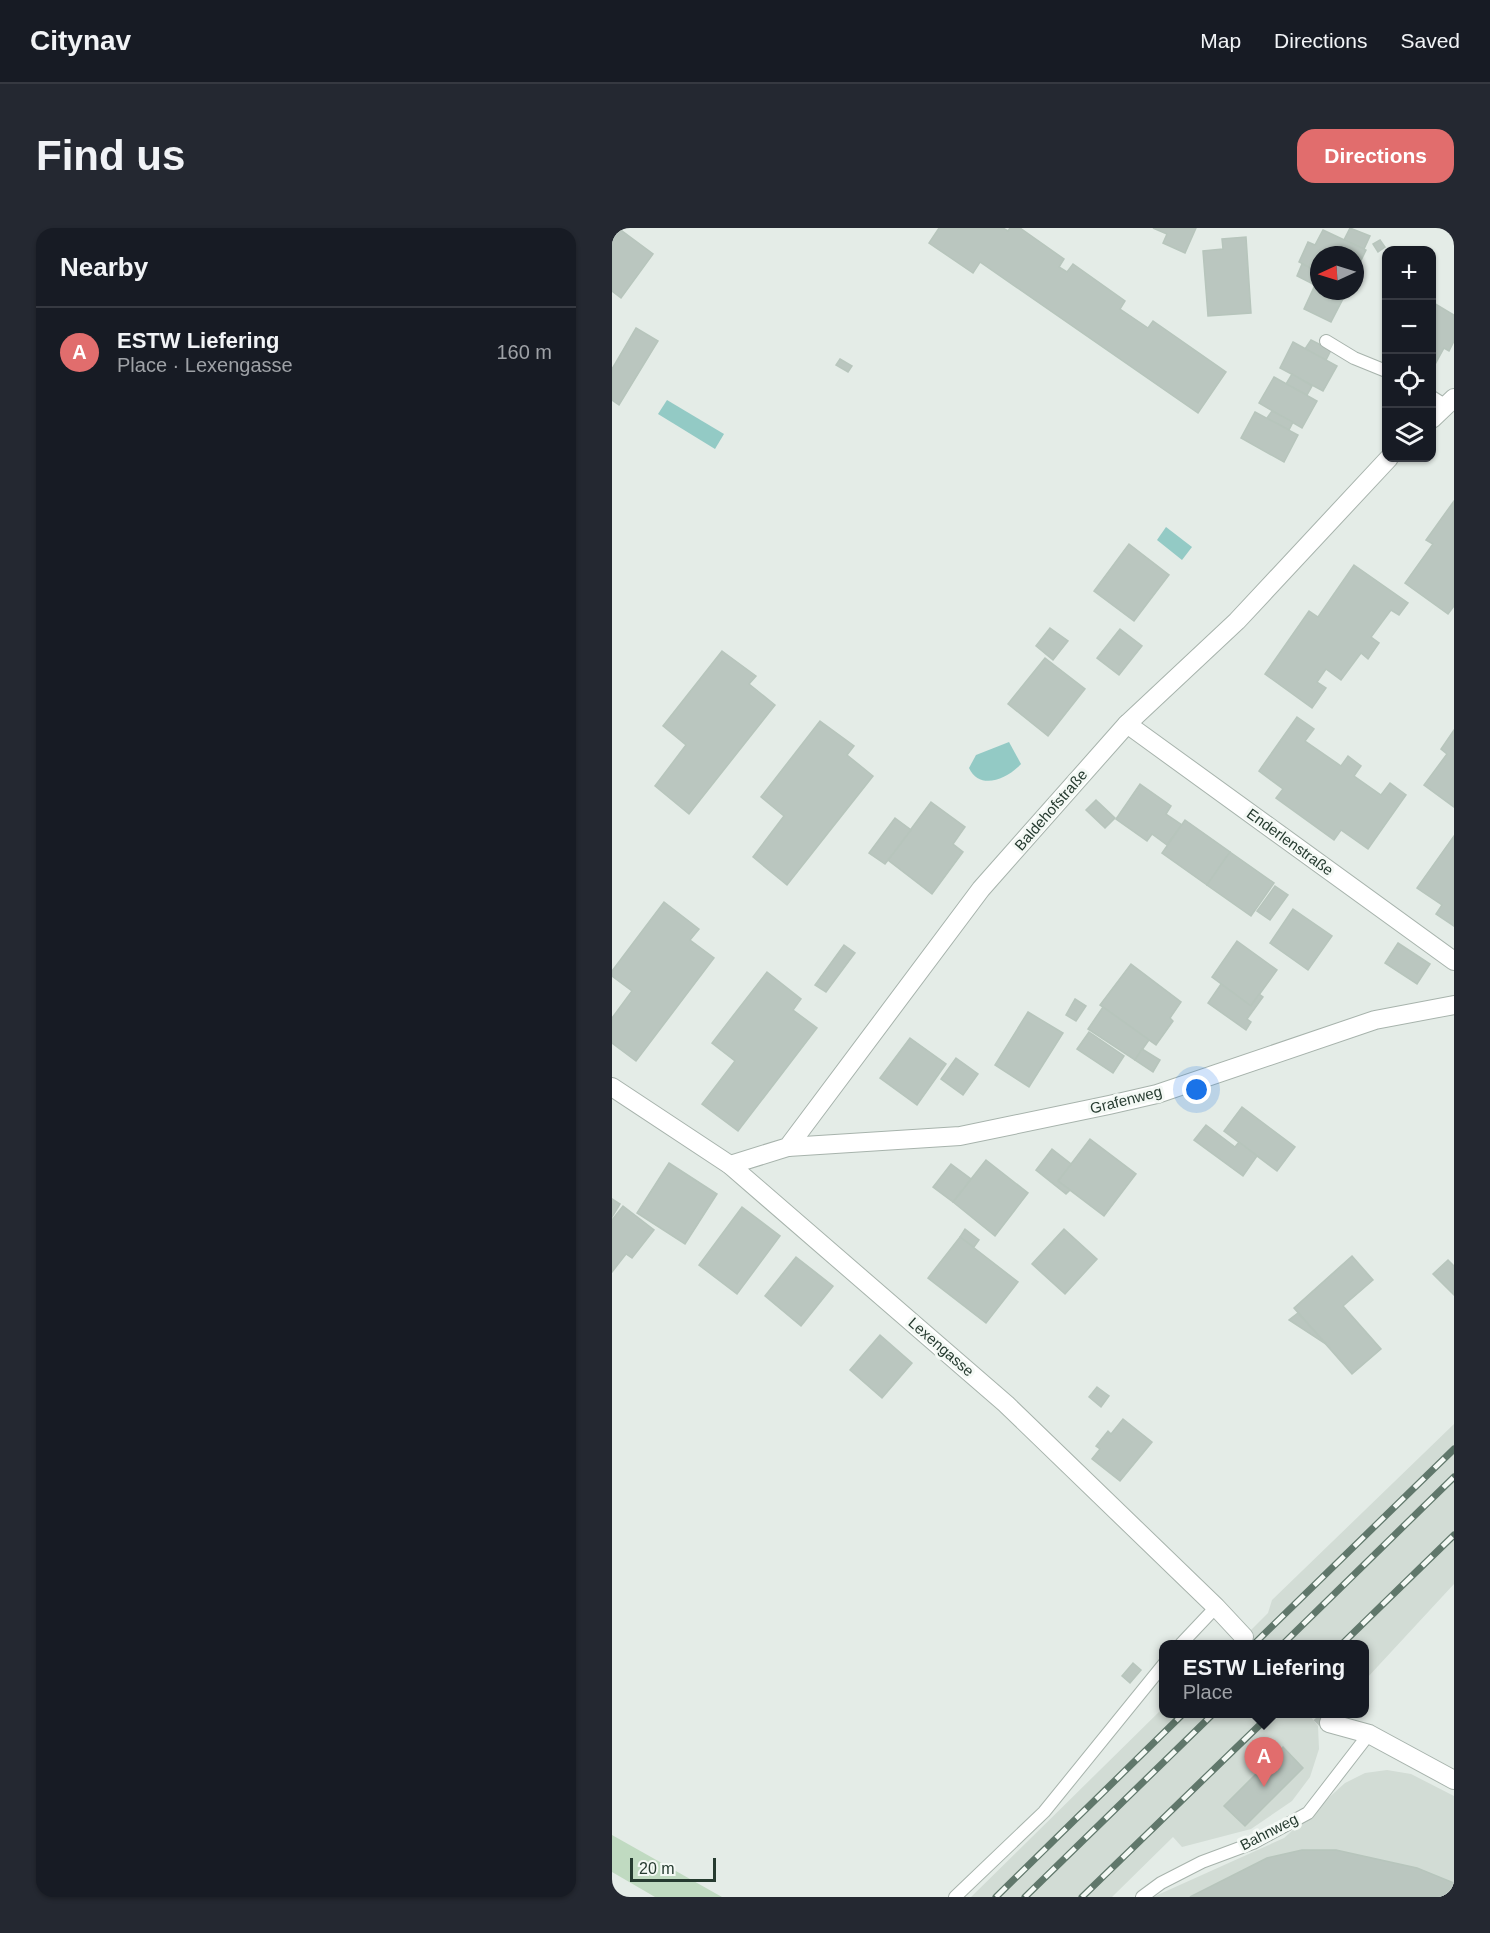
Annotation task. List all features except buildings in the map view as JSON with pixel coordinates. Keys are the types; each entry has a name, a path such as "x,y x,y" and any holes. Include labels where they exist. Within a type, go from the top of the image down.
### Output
{"street":[{"name":"Baldehofstraße","path":"788,1147 981,889 1127,724 1237,621 1385,462"},
{"name":"Enderlenstraße","path":"1127,724 1454,961"},
{"name":"Grafenweg","path":"788,1147 855,1145 960,1136 1109,1105 1157,1094 1375,1020 1454,1005"},
{"name":"Lexengasse","path":"612,1087 730,1165 1006,1404 1216,1607 1244,1637"},
{"path":"730,1165 788,1147"},
{"path":"1329,1723 1369,1734 1454,1780"}],"lane":[{"path":"1326,341 1354,358 1382,369"},
{"path":"1185,1640 1216,1607"},
{"path":"955,1897 1044,1812 1159,1670"},
{"name":"Bahnweg","path":"1142,1897 1161,1883 1202,1862 1253,1843 1308,1813 1369,1734"}],"shaded area":[{"path":"1454,1424 1454,1584 1369,1676 1369,1640 1241,1640 1268,1613 1272,1600"},
{"path":"1159,1712 1159,1718 1312,1718 1318,1726 1319,1749 1310,1777 1292,1801 1251,1829 1182,1847 1173,1837 1112,1897 971,1897"},
{"path":"1387,1770 1411,1774 1454,1796 1454,1897 1153,1897 1284,1838 1345,1783 1365,1773"}],"green space":[{"path":"612,1835 722,1897 655,1897 612,1872"}],"water":[{"path":"667,400 724,434 715,449 658,414"},
{"path":"1166,527 1192,547 1182,560 1157,540"},
{"path":"1009,742 1021,764 1009,774 994,780 987,781 974,775 969,768 976,755"}],"tunnel":[{"path":"1324,1718 1329,1723"}],"railway":[{"path":"1258,1640 1454,1449"},
{"path":"1287,1640 1454,1477"},
{"path":"1346,1640 1454,1535"},
{"path":"996,1897 1179,1718"},
{"path":"1025,1897 1209,1718"},
{"path":"1082,1897 1267,1718"}],"place":[{"name":"ESTW Liefering","path":"1264,1787"}]}
